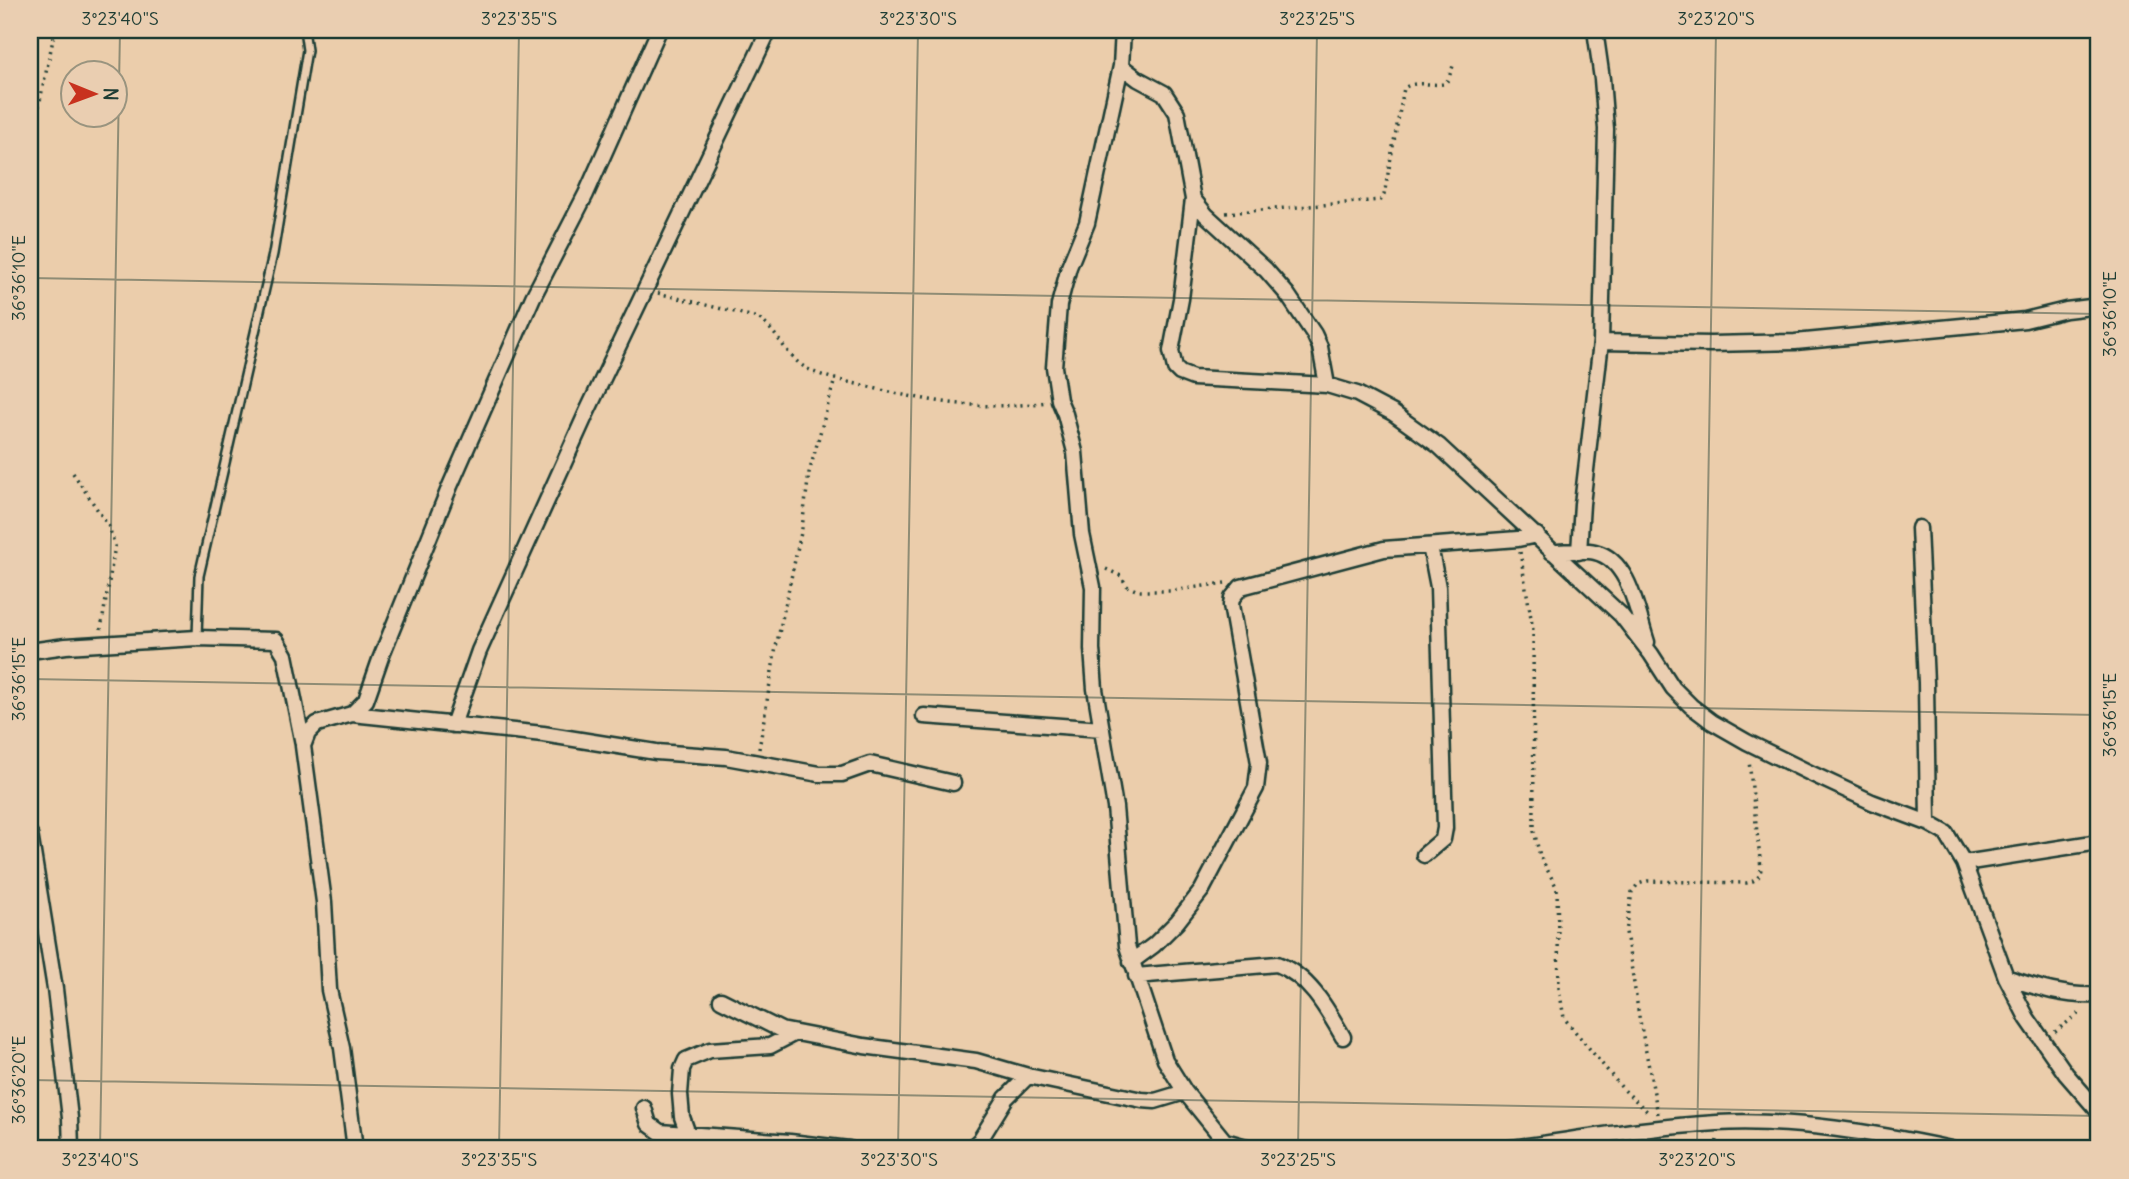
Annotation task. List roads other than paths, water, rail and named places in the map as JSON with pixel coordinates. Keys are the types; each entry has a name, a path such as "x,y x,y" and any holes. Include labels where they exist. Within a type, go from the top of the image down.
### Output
{"street":[{"path":"352,714 366,700 445,498 522,322 586,194 659,30"},
{"path":"453,725 479,651 586,414 769,30"},
{"path":"1123,30 1121,66 1087,223 1069,267 1057,316 1055,367 1059,400 1075,452 1082,534 1094,599 1092,649 1095,689 1115,807 1126,946 1165,1060 1185,1093 1228,1145 1253,1149"},
{"path":"1579,551 1601,342 1606,129 1594,30"},
{"path":"1121,66 1171,100 1177,113 1193,198 1181,299 1171,351 1175,368 1193,378 1327,385 1357,394 1393,413 1439,446 1621,615 1673,688 1712,722 1872,802 1945,832 1964,863 2006,977 2043,1042 2099,1112"},
{"path":"1193,198 1206,215 1266,270 1293,303 1320,346 1327,385"},
{"path":"1601,342 1796,342 2004,322 2099,306"},
{"path":"1919,528 1926,683 1928,823"},
{"path":"1133,969 1177,922 1202,890 1256,788 1259,763 1231,605 1232,598 1241,587 1384,549 1518,539 1537,535"},
{"path":"1424,856 1443,839 1445,828 1438,587 1430,546"},
{"path":"1552,552 1579,551 1603,555 1614,561 1627,581 1651,654"},
{"path":"30,651 66,646 197,638 276,640 285,655 303,746 324,902 329,990 342,1048 355,1149"},
{"path":"303,746 307,733 317,724 352,714 543,734 656,752 726,757 831,775 870,764 953,783"},
{"path":"924,716 1102,729"},
{"path":"30,834 55,989 71,1149"},
{"path":"1964,863 2099,842"},
{"path":"1133,969 1277,964 1290,970 1317,995 1342,1037"},
{"path":"2006,977 2038,989 2095,1000"},
{"path":"721,1000 780,1030 864,1046 976,1061 1028,1076 1142,1100 1156,1101 1185,1093"},
{"path":"688,1134 682,1118 680,1094 682,1069 686,1060 710,1050 770,1046 795,1033"},
{"path":"973,1149 1006,1098 1028,1076"},
{"path":"644,1108 653,1129 849,1149"},
{"path":"1504,1149 1667,1127 1718,1123 1836,1129 1951,1149"}],"lane":[{"path":"197,638 199,576 272,254 307,50 304,36"}]}
